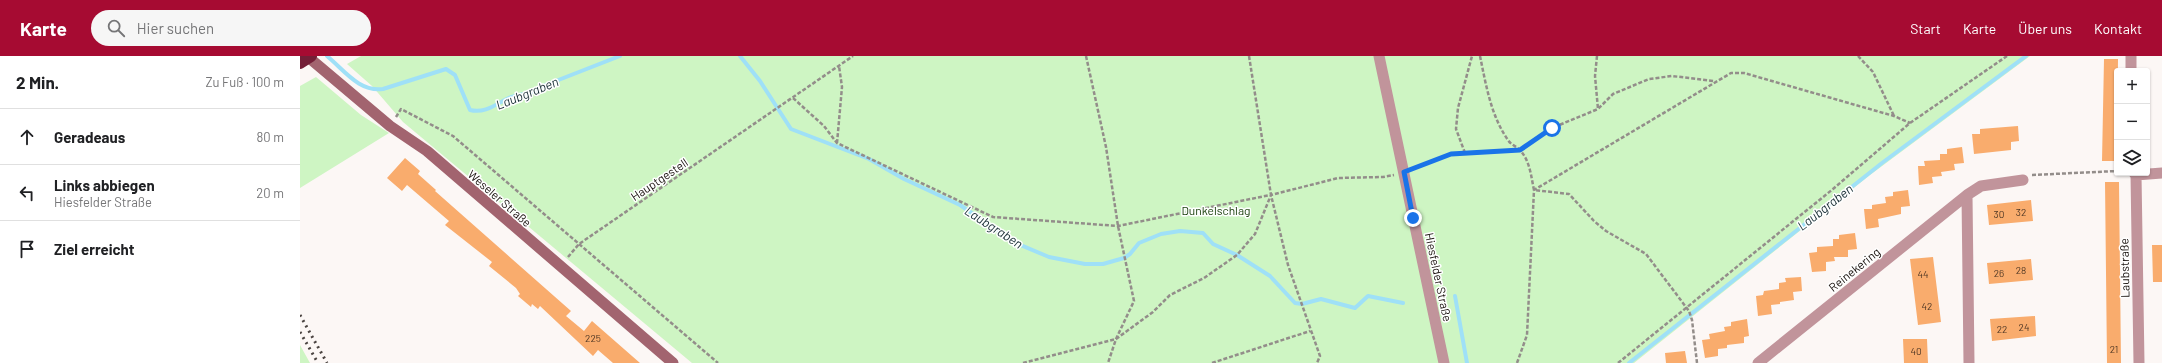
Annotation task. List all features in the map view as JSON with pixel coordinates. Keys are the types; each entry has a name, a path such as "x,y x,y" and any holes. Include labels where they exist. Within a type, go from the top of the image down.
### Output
{"highway":[{"path":"300,63 311,56"}],"main road":[{"name":"Weseler Straße","path":"308,56 390,126 426,151 674,363"}],"street":[{"name":"Hiesfelder Straße","path":"1379,56 1444,363"},
{"path":"2131,56 2131,68"},
{"path":"2150,173 2162,173"},
{"name":"Laubstraße","path":"2135,176 2139,363"},
{"name":"Reinekering","path":"1758,363 1967,195 1981,186 2023,180"},
{"path":"1967,195 1969,363"}],"path":[{"path":"853,56 794,98 824,126 837,143 993,218 1118,226 1271,195 1338,178 1383,177 1404,172 1451,154 1520,150 1552,128 1598,108 1613,94 1649,79 1672,76 1714,81"},
{"path":"1086,56 1106,147 1118,226 1134,301 1116,339 1108,363"},
{"path":"1249,56 1271,195 1288,264 1310,331 1320,356 1317,363"},
{"path":"1465,153 1456,129 1458,108 1472,56"},
{"path":"1480,56 1487,92 1496,117 1508,142 1520,150 1530,167 1534,190 1527,335 1517,363"},
{"path":"1597,56 1595,76 1598,108"},
{"path":"1858,56 1873,72 1894,116"},
{"path":"1618,363 1833,190 1910,123 2007,56"},
{"path":"837,143 842,87 839,66"},
{"path":"1534,190 1714,81 1731,73 1744,73 1894,116 1910,123"},
{"name":"Hauptgestell","path":"560,266 579,244 794,98"},
{"path":"401,109 453,136 718,363"},
{"path":"2023,180 2033,174 2114,171"},
{"path":"1534,190 1569,194 1594,221 1606,231 1646,254 1689,311 1692,320 1697,363"},
{"path":"1023,363 1116,339 1153,312 1170,295 1204,278 1237,255 1255,234 1271,195"},
{"path":"1212,363 1310,331"}],"green space":[{"name":"Dunkelschlag","path":"361,56 2030,56 1870,175 1634,363 692,363 403,122 372,86 347,64"},
{"path":"316,77 361,115 389,133 300,188 300,86"},
{"path":"300,345 310,363 300,363"}],"building":[{"path":"2104,59 2118,59 2118,68 2114,68 2114,161 2102,161"},
{"path":"2018,126 2019,141 2011,142 2011,150 1974,154 1972,134 1980,134 1980,129"},
{"path":"1962,147 1964,163 1954,164 1955,170 1941,172 1942,176 1932,177 1933,183 1919,185 1918,166 1925,166 1924,161 1940,160 1940,154 1947,154 1947,149"},
{"path":"405,158 420,171 418,174 436,190 435,191 571,311 566,316 584,331 592,321 640,363 613,363 598,350 593,356 540,306 538,309 532,304 531,307 518,296 520,294 516,288 489,266 492,262 445,225 449,221 407,185 402,191 387,178"},
{"path":"2105,182 2119,182 2121,363 2107,363"},
{"path":"1908,190 1910,206 1901,207 1901,214 1878,219 1879,227 1866,229 1864,209 1872,209 1872,205 1886,203 1885,197 1893,196 1893,192"},
{"path":"2031,200 2033,221 1989,225 1987,205"},
{"path":"1855,233 1857,249 1848,250 1848,257 1834,257 1835,261 1826,262 1826,271 1812,272 1809,253 1817,252 1817,247 1833,246 1833,239 1839,239 1839,235"},
{"path":"2152,245 2162,245 2162,282 2153,282"},
{"path":"1933,257 1941,322 1918,325 1910,259"},
{"path":"2031,259 2033,280 1989,284 1987,263"},
{"path":"1801,277 1802,291 1793,292 1794,300 1771,305 1772,314 1758,316 1756,296 1763,295 1764,291 1779,289 1779,283 1786,282 1785,278"},
{"path":"2035,316 2036,336 1992,341 1990,319"},
{"path":"1747,319 1749,336 1744,337 1744,343 1727,345 1727,348 1718,349 1718,356 1705,358 1702,340 1710,339 1709,334 1725,331 1724,327 1731,326 1731,322"},
{"path":"1903,339 1927,339 1928,363 1904,363"},
{"path":"1685,351 1687,363 1666,363 1665,353"}],"waterway":[{"name":"Laubgraben","path":"327,56 359,84 374,89 383,89 446,69 455,75 470,110 476,111 486,109 511,97 531,93 543,86 620,56"},
{"name":"Laubgraben","path":"740,56 760,81 791,129 869,159 904,179 960,205 1016,243 1049,257 1085,264 1103,264 1124,258 1130,254 1139,243 1161,234 1180,231 1203,233 1213,244 1237,255 1270,276 1295,303 1302,304 1321,299 1355,308 1368,296 1403,303"},
{"name":"Laubgraben","path":"1629,363 1882,163 2026,56"},
{"name":"Laubgraben","path":"1455,296 1467,363"}],"railway":[{"path":"300,315 327,363"},
{"path":"300,332 318,363"}],"route":[{"path":"1413,218 1404,172 1451,154 1494,150 1520,150 1552,128"}]}
